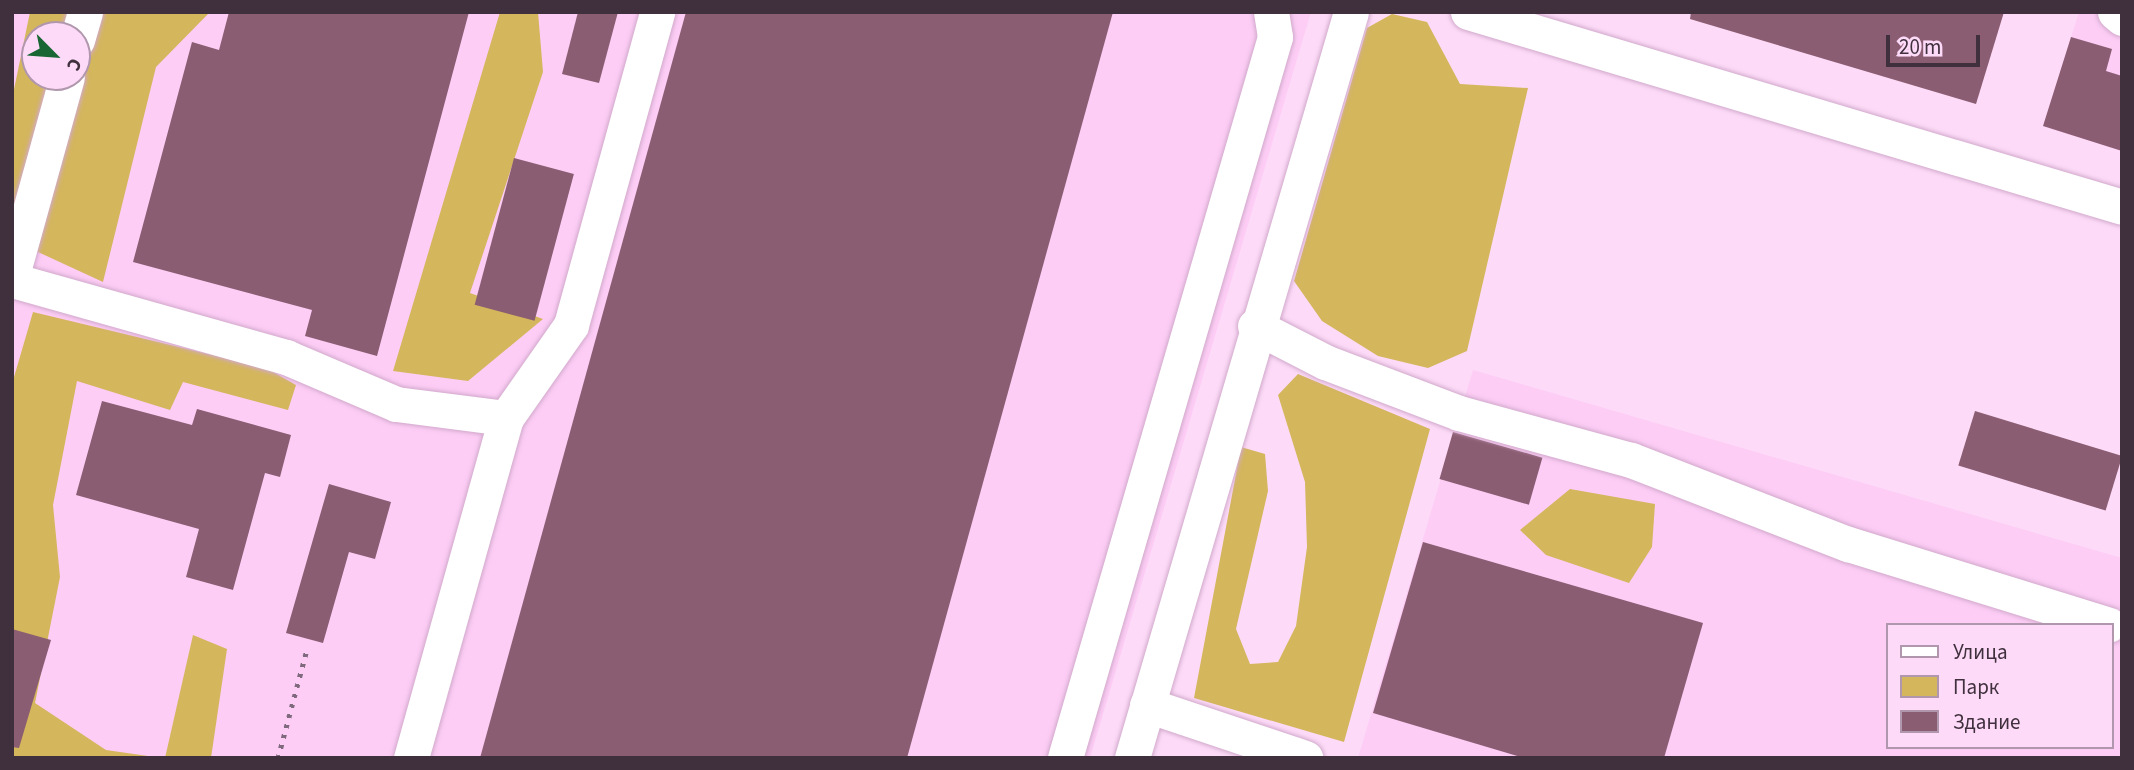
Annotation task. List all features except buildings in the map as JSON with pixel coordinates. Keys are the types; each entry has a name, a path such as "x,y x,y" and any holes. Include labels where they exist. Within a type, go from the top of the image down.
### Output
{"street":[{"path":"411,758 506,418 571,325 657,12"},
{"path":"1065,758 1275,37 1271,12"},
{"path":"1132,758 1255,326 1351,12"},
{"path":"1468,12 2122,207"},
{"path":"2115,12 2122,18"},
{"path":"63,91 12,277 286,357 396,404 506,418"},
{"path":"1255,326 1325,362 1459,413 1631,460 1848,544 2104,623"},
{"path":"1147,705 1275,754 1305,758"}],"shaded area":[{"path":"12,12 1311,12 1090,758 12,758"},
{"path":"2079,12 2122,12 2122,151 2043,126"},
{"path":"1473,370 2122,558 2122,758 1358,758"}],"green space":[{"path":"30,12 210,12 156,67 103,282 12,240 12,99 21,56 21,91 91,91 91,21 28,21"},
{"path":"500,12 538,12 543,72 470,293 543,319 468,381 393,371"},
{"path":"1392,14 1427,22 1460,84 1528,88 1467,351 1428,368 1378,356 1322,321 1294,281 1367,28"},
{"path":"33,312 266,368 296,385 288,410 183,382 170,410 77,381 53,505 60,577 35,703 106,750 162,758 12,758 12,384"},
{"path":"1298,374 1430,429 1344,742 1194,698 1241,447 1265,454 1268,491 1236,629 1250,664 1278,662 1296,626 1307,547 1305,482 1278,395"},
{"path":"1570,489 1655,504 1652,547 1629,583 1546,555 1520,530"},
{"path":"193,635 227,649 211,758 165,758"}],"railway":[{"path":"278,758 307,649"}]}
